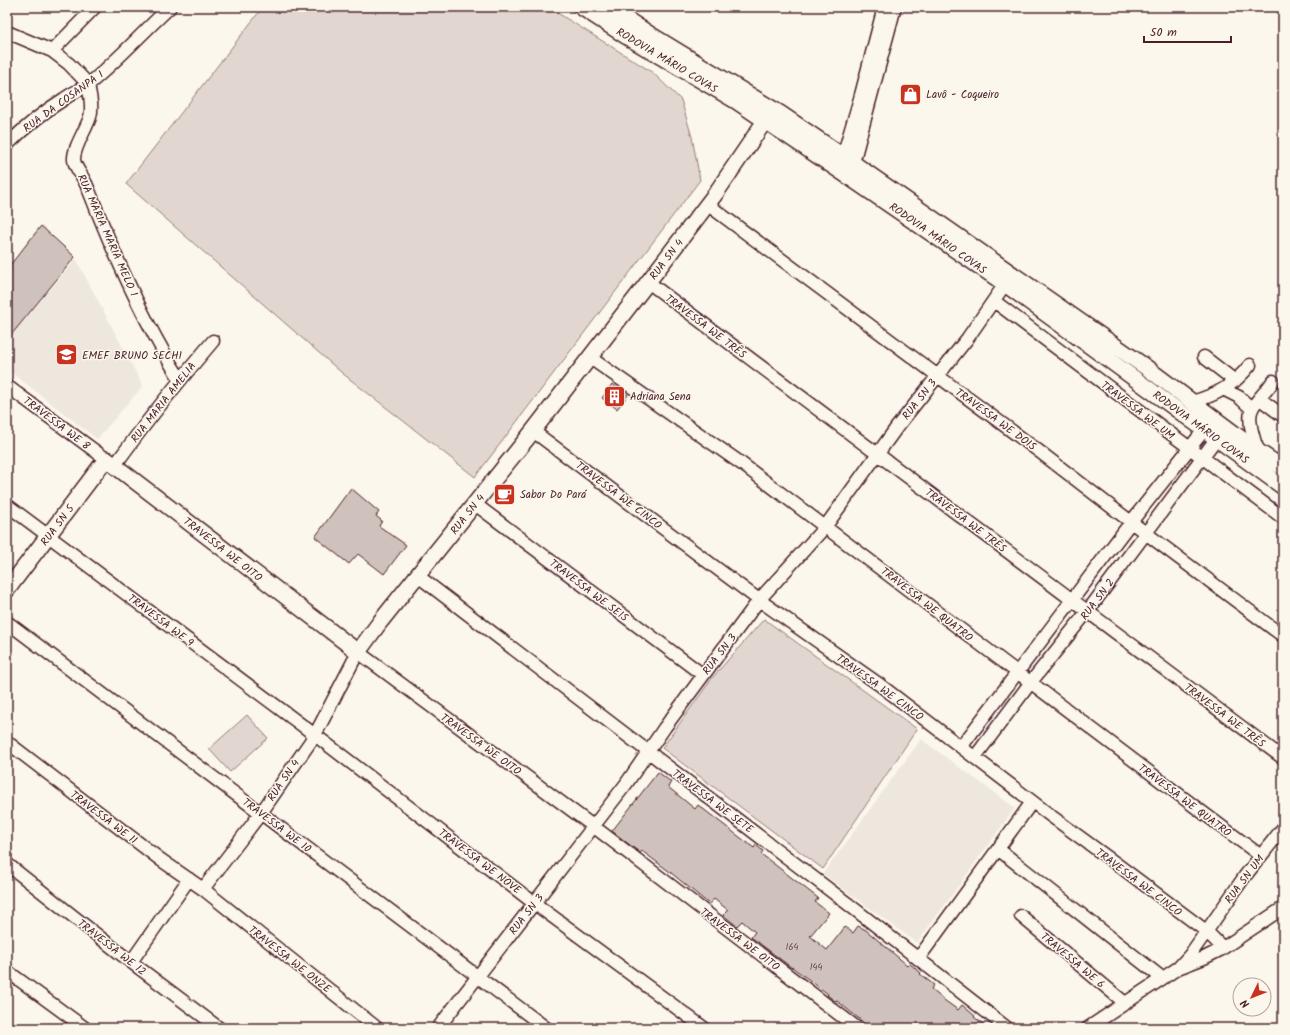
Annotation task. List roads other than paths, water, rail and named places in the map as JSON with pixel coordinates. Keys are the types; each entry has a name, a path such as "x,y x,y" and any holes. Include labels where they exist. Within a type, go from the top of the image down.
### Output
{"main road":[{"name":"RODOVIA MÁRIO COVAS","path":"581,7 848,160 1147,368 1258,452 1283,468"},
{"name":"RODOVIA MÁRIO COVAS","path":"608,7 769,115 846,174 1005,284 1283,487"},
{"name":"RUA SN 4","path":"358,652 380,622 533,431 708,204 769,115"},
{"name":"RUA SN 5","path":"7,590 48,536 111,462"},
{"name":"TRAVESSA WE OITO","path":"111,462 358,652"}],"street":[{"path":"52,51 95,7"},
{"name":"RUA DA COSANPA I","path":"7,145 43,113 88,84 110,66 170,7"},
{"path":"848,160 885,15 895,7"},
{"path":"7,32 52,51 68,64 88,84"},
{"name":"RUA MARIA MARIA MELO I","path":"88,84 92,102 91,109 86,128 76,151 74,160 140,308 162,350 180,379"},
{"name":"TRAVESSA WE DOIS","path":"708,204 1283,636"},
{"name":"TRAVESSA WE TRÊS","path":"648,282 1283,758"},
{"name":"RUA SN 3","path":"438,1028 626,784 759,600 825,527 877,454 966,339 1005,284"},
{"name":"TRAVESSA WE UM","path":"994,301 1283,518"},
{"name":"RUA MARIA AMELIA","path":"111,462 134,439 180,379 213,341"},
{"name":"TRAVESSA WE QUATRO","path":"590,357 742,464 1261,856"},
{"path":"1204,357 1236,381"},
{"path":"1192,402 1208,397 1236,381 1250,365"},
{"path":"1258,452 1252,433 1252,409 1273,381"},
{"name":"TRAVESSA WE 8","path":"7,386 111,462"},
{"path":"1223,389 1239,397 1252,409"},
{"path":"1260,399 1283,416"},
{"name":"RUA SN 2","path":"961,747 1017,672 1073,601 1131,522 1204,430"},
{"name":"TRAVESSA WE CINCO","path":"533,431 759,600 880,685 1032,802 1206,931 1223,948"},
{"name":"RUA SN 2","path":"975,757 1031,682 1087,612 1216,439"},
{"name":"TRAVESSA WE SEIS","path":"475,504 703,676"},
{"name":"TRAVESSA WE 9","path":"7,505 315,735"},
{"name":"TRAVESSA WE SETE","path":"418,576 1007,1028"},
{"name":"TRAVESSA WE 10","path":"7,622 546,1028"},
{"name":"RUA SN 4","path":"203,890 261,813 315,735 358,652"},
{"name":"TRAVESSA WE OITO","path":"358,652 593,826 857,1028"},
{"name":"TRAVESSA WE NOVE","path":"315,735 534,903 704,1028"},
{"name":"TRAVESSA WE 11","path":"7,742 161,860 203,890"},
{"path":"918,959 1032,802"},
{"name":"RUA SN UM","path":"1178,968 1190,955 1206,931 1283,828"},
{"path":"998,849 1162,978"},
{"name":"TRAVESSA WE 12","path":"7,864 131,962 219,1028"},
{"path":"131,962 189,879"},
{"name":"TRAVESSA WE ONZE","path":"203,890 377,1028"},
{"path":"1088,1028 1178,968 1204,958 1223,948 1283,908"},
{"name":"TRAVESSA WE 6","path":"1020,916 1125,1003"},
{"path":"7,971 85,1028"}],"place":[{"name":"Lavô - Coqueiro","path":"911,94"},
{"name":"EMEF BRUNO SECHI","path":"67,355"},
{"name":"Adriana Sena","path":"615,396"},
{"name":"Sabor Do Pará","path":"505,494"}]}
